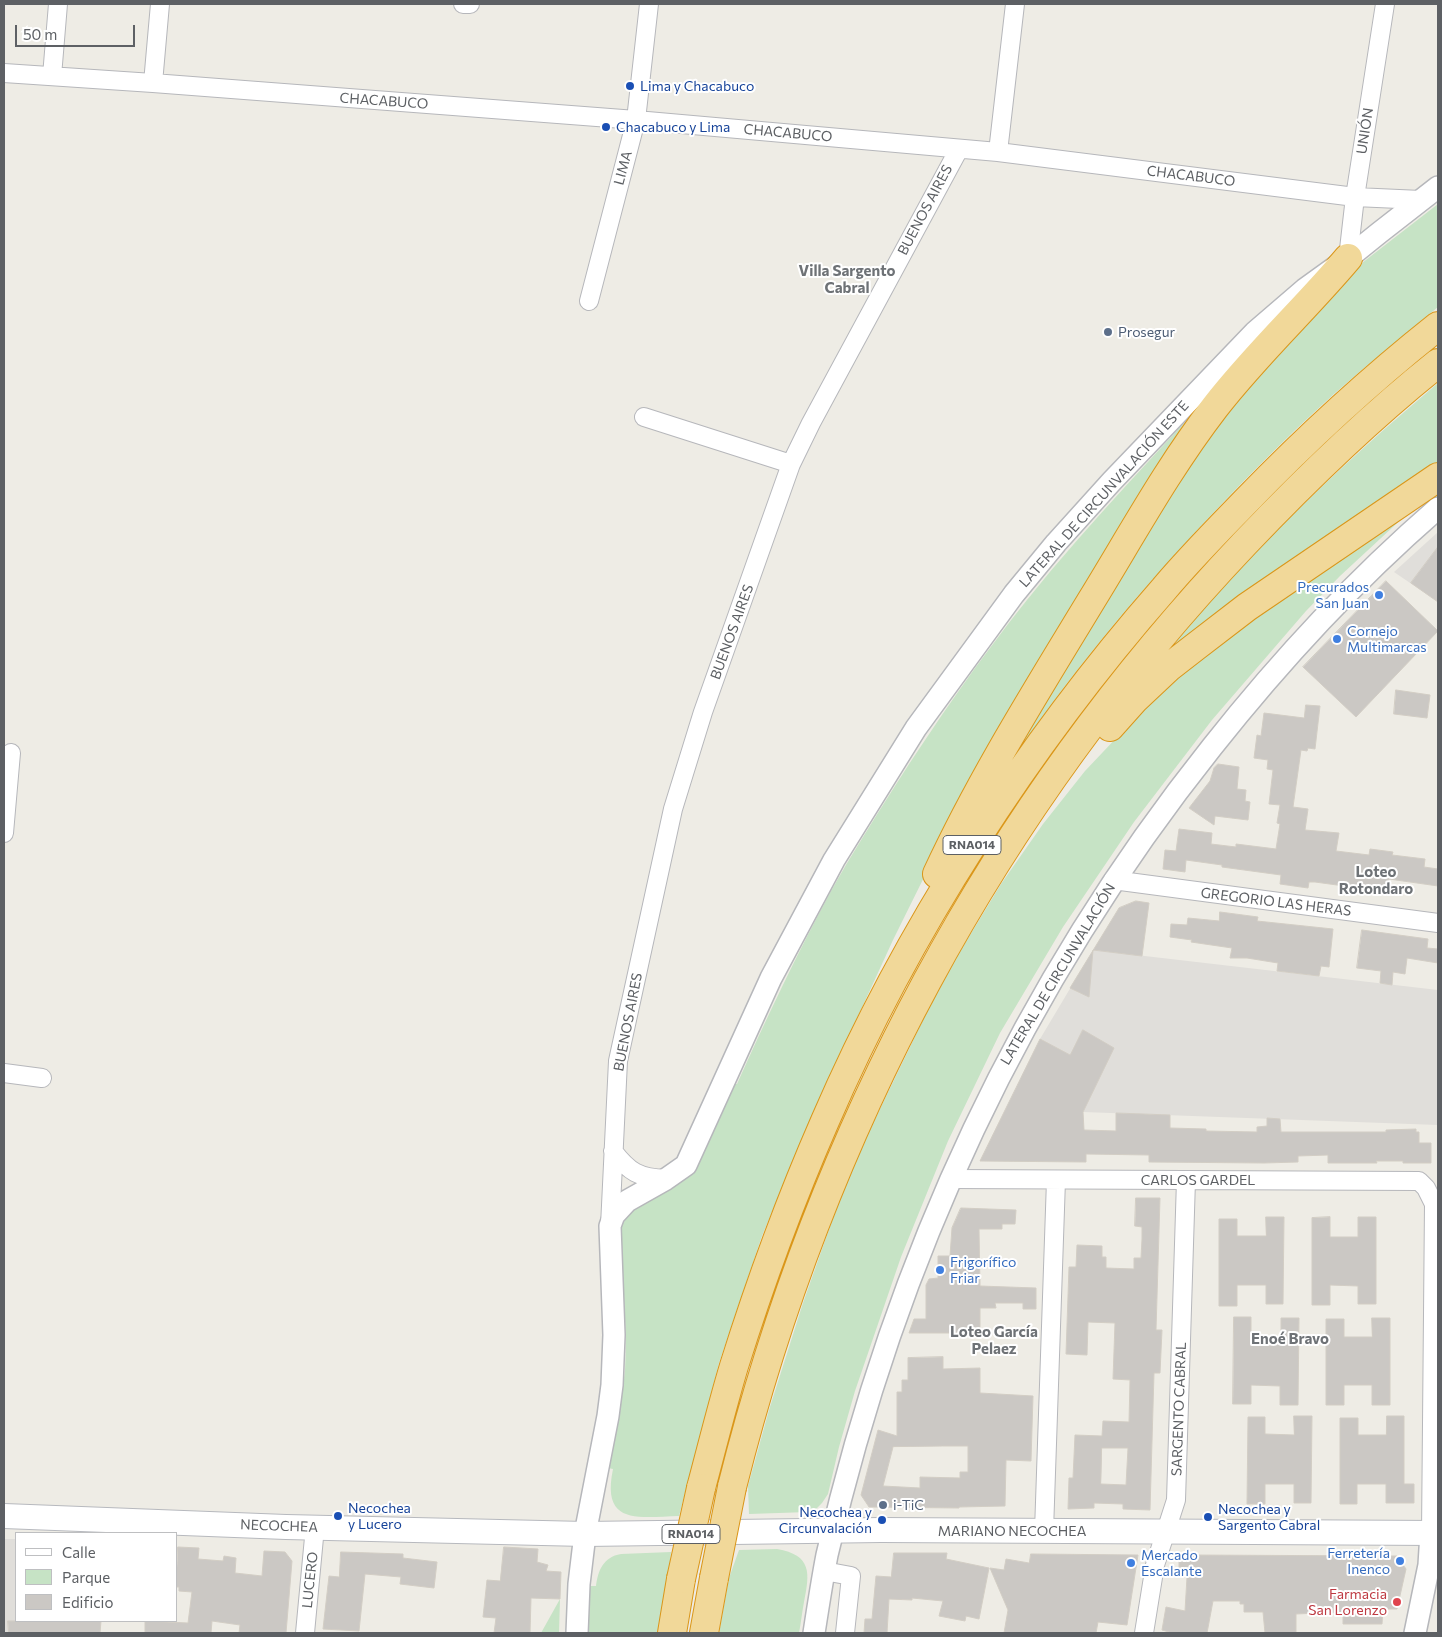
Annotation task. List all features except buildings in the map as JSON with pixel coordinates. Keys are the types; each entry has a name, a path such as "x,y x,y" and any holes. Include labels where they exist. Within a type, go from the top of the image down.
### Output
{"highway":[{"path":"869,1027 926,896 968,810 1030,701 1162,486 1214,408 1348,258"},
{"name":"RNA014","path":"672,1633 681,1579 701,1488 734,1368 761,1283 813,1148 869,1027 918,937 978,836 1035,751 1116,645 1187,562 1269,477 1339,410 1438,326"},
{"name":"RNA014","path":"704,1633 732,1487 756,1397 803,1252 843,1153 894,1043 932,970 994,864 1101,711 1157,641 1228,561 1285,501 1392,402 1438,364"},
{"path":"1030,812 1135,699 1168,668 1247,607 1438,477"}],"main road":[{"name":"NECOCHEA","path":"4,1516 315,1528 585,1534"},
{"name":"MARIANO NECOCHEA","path":"585,1534 833,1531 1435,1533"}],"street":[{"path":"52,76 58,4"},
{"path":"153,83 160,4"},
{"path":"463,4 470,4"},
{"name":"LIMA","path":"589,301 636,120 649,4"},
{"path":"998,152 1015,4"},
{"name":"UNIÓN","path":"1348,258 1354,197 1385,4"},
{"name":"CHACABUCO","path":"4,73 636,120 998,152 1354,197 1421,200"},
{"name":"BUENOS AIRES","path":"610,1226 618,1061 673,809 703,712 791,464 959,149"},
{"name":"LATERAL DE CIRCUNVALACIÓN ESTE","path":"610,1226 614,1215 627,1201 666,1179 686,1165 770,978 834,860 916,728 1014,594 1056,543 1112,481 1277,312 1438,187"},
{"path":"644,417 791,464"},
{"name":"LATERAL DE CIRCUNVALACIÓN","path":"814,1633 824,1571 833,1531 853,1452 876,1375 914,1269 950,1179 1001,1070 1053,977 1113,880 1170,800 1262,686 1317,624 1377,562 1438,508"},
{"path":"4,833 11,753"},
{"name":"GREGORIO LAS HERAS","path":"1113,880 1438,923"},
{"path":"4,1073 42,1078"},
{"path":"613,1151 636,1174 652,1179 666,1179"},
{"name":"CARLOS GARDEL","path":"950,1179 1418,1181 1426,1188 1434,1204 1435,1533"},
{"path":"1044,1531 1056,1180"},
{"name":"SARGENTO CABRAL","path":"1144,1633 1155,1565 1176,1500 1186,1180"},
{"path":"577,1633 585,1534 608,1416 612,1385 614,1335 610,1226"},
{"name":"LUCERO","path":"305,1633 315,1528"},
{"path":"1415,1633 1435,1533"},
{"path":"824,1571 852,1576 846,1633"}],"shaded area":[{"path":"1438,532 1438,602 1394,572"},
{"path":"1093,950 1438,990 1438,1125 1083,1112 1086,1162 980,1161 1040,1039"},
{"path":"4,1539 15,1539 15,1622 26,1622 24,1633 4,1633"}],"green space":[{"path":"1438,204 1438,307 1315,411 1206,520 1163,567 1089,655 1043,716 1000,779 1188,454 1353,270"},
{"path":"1232,371 939,847 893,940 805,1132 762,1236 719,1363 679,1516 637,1517 626,1514 618,1509 613,1501 611,1487 613,1469 607,1468 620,1407 626,1354 620,1243 622,1225 631,1210 678,1181 731,1083 737,1084 794,963 839,878 895,786 958,692 1051,570"},
{"path":"1438,383 1438,470 1165,656 1228,582 1295,513 1365,446"},
{"path":"1407,514 1340,576 1306,611 1212,720 1134,822 1063,927 1000,1033 948,1141 901,1257 855,1391 828,1494 815,1510 808,1512 749,1514 748,1486 769,1410 803,1303 833,1218 861,1148 925,1016 956,958 1001,884 1043,824 1085,771 1155,697 1247,621"},
{"path":"777,1549 797,1556 806,1567 807,1582 799,1633 719,1633 729,1578 739,1550"},
{"path":"671,1552 668,1580 657,1633 588,1633 590,1586 596,1586 600,1570 606,1561 621,1554"},
{"path":"560,1599 559,1633 541,1633"}],"place":[{"name":"Lima y Chacabuco","path":"630,86"},
{"name":"Chacabuco y Lima","path":"606,127"},
{"name":"Prosegur","path":"1108,332"},
{"name":"Precurados San Juan","path":"1379,595"},
{"name":"Cornejo Multimarcas","path":"1337,639"},
{"name":"Frigorífico Friar","path":"940,1270"},
{"name":"i-TiC","path":"883,1505"},
{"name":"Necochea y Lucero","path":"338,1516"},
{"name":"Necochea y Sargento Cabral","path":"1208,1517"},
{"name":"Necochea y Circunvalación","path":"882,1520"},
{"name":"Ferretería Inenco","path":"1400,1561"},
{"name":"Mercado Escalante","path":"1131,1563"},
{"name":"Farmacia San Lorenzo","path":"1397,1602"}],"district":[{"name":"Villa Sargento Cabral","path":"847,280"},
{"name":"Loteo Rotondaro","path":"1376,880"},
{"name":"Enoé Bravo","path":"1290,1339"},
{"name":"Loteo García Pelaez","path":"994,1340"}]}
